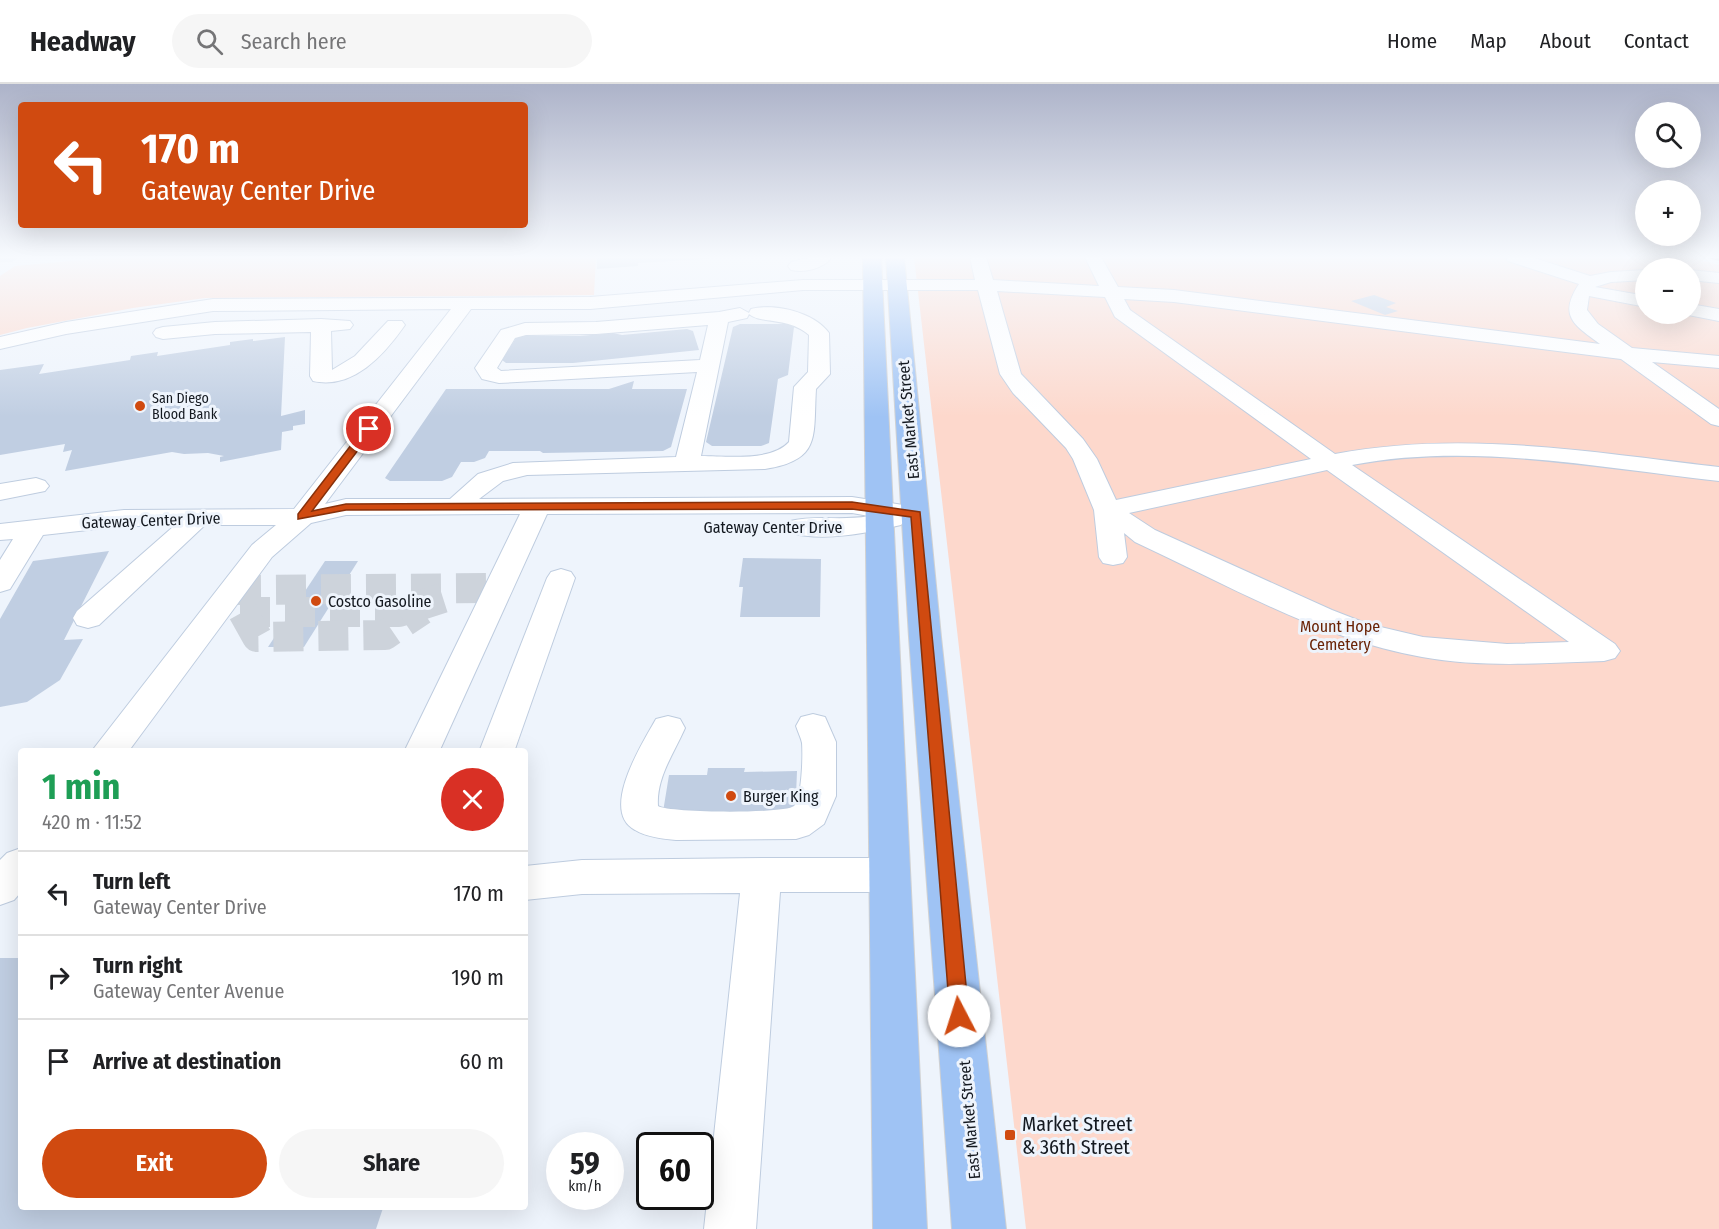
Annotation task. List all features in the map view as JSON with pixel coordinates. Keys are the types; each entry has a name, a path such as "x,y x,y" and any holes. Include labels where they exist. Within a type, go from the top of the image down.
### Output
{"main road":[{"name":"East Market Street","path":"874,310 900,1229"},
{"name":"East Market Street","path":"899,310 925,637 978,1229"}],"street":[{"path":"0,343 66,328 178,310"},
{"path":"111,748 262,551 302,517 431,324 454,310"},
{"path":"992,310 1011,374 1029,397 1075,444 1085,459 1107,510 1113,557"},
{"path":"1107,510 1146,536 1321,617 1360,632 1423,647 1507,654 1604,651 1332,462 1121,310"},
{"path":"1289,310 1625,353 1719,362"},
{"path":"1577,310 1591,328 1719,419"},
{"path":"1701,312 1719,315"},
{"path":"456,507 483,480 499,472 527,468 778,460 798,449 801,442 805,387 819,374 819,333 806,322 776,313 596,328 525,329 508,334 486,368 490,374 499,377 578,375 680,366 709,366"},
{"path":"687,464 719,318"},
{"path":"147,336 215,327 431,324"},
{"path":"321,325 321,376 328,378 348,373 395,325"},
{"path":"0,363 36,354"},
{"path":"1107,510 1372,454 1425,450 1504,450 1719,474"},
{"path":"0,492 36,486"},
{"name":"Gateway Center Drive","path":"0,532 124,518 302,517 346,507 456,507 532,517"},
{"name":"Gateway Center Drive","path":"302,517 333,527 532,517 852,527 880,516 916,514"},
{"path":"88,618 200,516"},
{"path":"424,748 532,517"},
{"path":"0,583 34,527"},
{"path":"497,748 561,578"},
{"path":"668,728 643,782 639,801 640,812 649,820 667,824 709,826 796,824 805,820 816,805 818,796 819,742 813,726"},
{"path":"730,1229 762,875"},
{"path":"528,883 582,877 890,875"}],"green space":[{"path":"0,310 120,310 27,328 0,335"},
{"name":"Mount Hope Cemetery","path":"920,310 1635,310 1635,324 1701,324 1701,310 1719,310 1719,1229 1026,1229"}],"building":[{"path":"1374,310 1398,311 1385,315"},
{"path":"740,324 788,324 794,327 788,375 778,379 769,443 761,446 712,446 706,442 733,327"},
{"path":"687,329 693,331 699,350 573,363 506,363 502,360 516,338 523,336 580,336 613,333 622,335"},
{"name":"San Diego Blood Bank","path":"285,337 281,416 305,410 305,424 293,426 293,430 282,432 281,450 220,462 220,457 224,456 172,452 65,471 72,450 63,452 65,444 0,455 0,370 44,364 39,374 130,360 131,356 158,352 157,356 230,345 230,342"},
{"path":"634,381 632,389 687,389 671,447 663,451 543,453 540,451 489,451 485,458 474,462 461,462 452,477 442,481 390,481 385,478 446,389 609,389"},
{"path":"109,551 64,640 83,639 60,680 27,702 0,707 0,619 33,561"},
{"path":"743,558 821,559 820,617 740,617 743,587 739,587"},
{"name":"Costco Gasoline","path":"325,561 358,561 304,647 268,647"},
{"name":"Burger King","path":"708,768 745,768 744,772 797,771 795,821 662,818 669,775 707,775"},
{"path":"0,958 18,958 18,1210 382,1210 376,1229 0,1229"}],"tunnel":[{"path":"231,590 497,588"},
{"path":"243,612 399,612 443,598"},
{"path":"243,612 257,637 385,635 422,610"}],"place":[{"name":"San Diego Blood Bank","path":"140,406"},
{"name":"Costco Gasoline","path":"316,601"},
{"name":"Burger King","path":"731,796"},
{"name":"Market Street & 36th Street","path":"1010,1135"}],"route":[{"path":"369,429 302,517 346,507 852,505 916,514 959,1016"}]}
